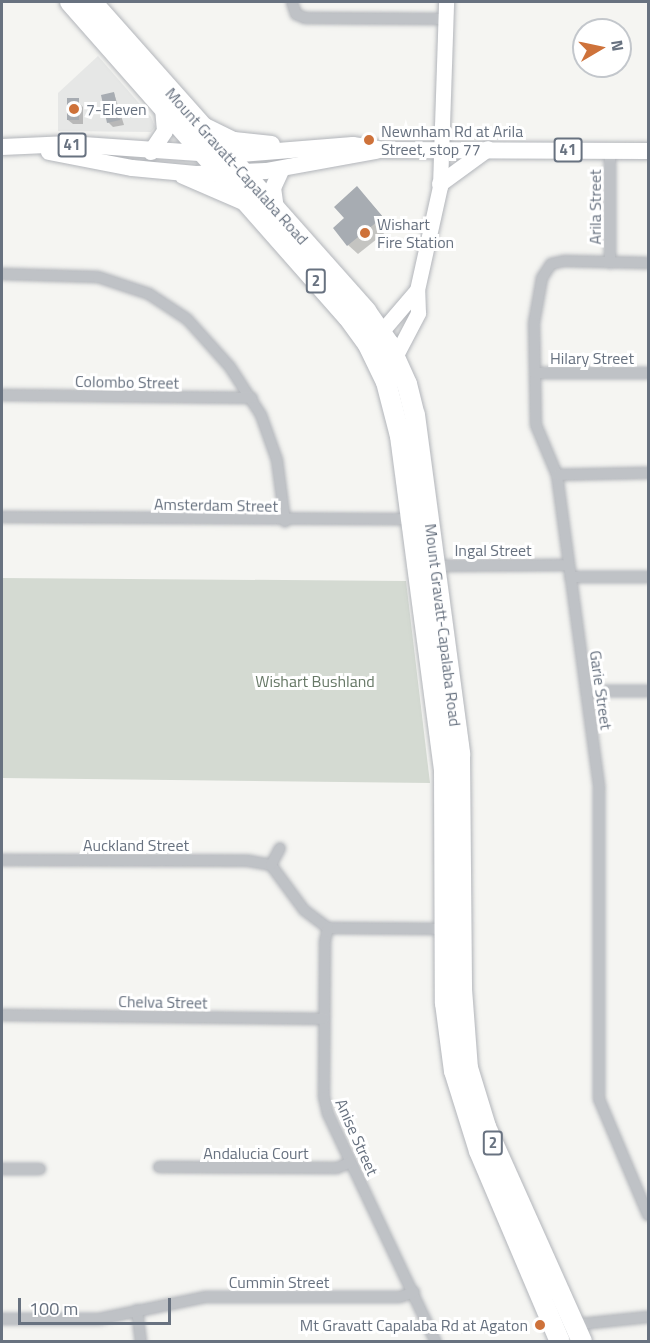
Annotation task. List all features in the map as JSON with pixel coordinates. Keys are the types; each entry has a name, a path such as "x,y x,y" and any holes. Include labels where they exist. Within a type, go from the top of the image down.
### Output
{"highway":[{"name":"Mount Gravatt-Capalaba Road","path":"70,2 205,155 244,172 381,332 398,424 420,518 463,794 446,1023 460,1094 491,1182 557,1334"},
{"name":"Mount Gravatt-Capalaba Road","path":"92,2 199,123 248,204 386,359"},
{"name":"Mount Gravatt-Capalaba Road","path":"453,929 473,1089 504,1169 578,1333"}],"main road":[{"path":"386,359 416,320 417,290 440,183 446,2"},
{"path":"151,152 164,136 163,107"},
{"path":"199,123 234,140 303,148"},
{"name":"41","path":"2,147 69,144 205,155"},
{"name":"41","path":"25,147 178,173 303,148 353,145 384,150"},
{"path":"440,183 488,149"},
{"name":"41","path":"244,172 282,169 384,150 648,151"},
{"path":"276,209 273,183 282,169"},
{"path":"178,173 248,204"},
{"path":"381,332 417,290"}],"street":[{"path":"292,2 296,14 305,18 446,19"},
{"name":"Arila Street","path":"610,151 610,263"},
{"name":"Garie Street","path":"648,263 564,261 546,270 534,324 536,425 557,475 601,811 599,1099 648,1215"},
{"path":"2,274 99,277 149,294 169,305 202,334 252,398 277,460 285,520"},
{"name":"Hilary Street","path":"535,373 648,373"},
{"name":"Colombo Street","path":"2,395 252,398"},
{"path":"557,475 648,473"},
{"name":"Amsterdam Street","path":"2,517 285,520 420,518"},
{"name":"Ingal Street","path":"426,566 569,565"},
{"path":"570,577 648,577"},
{"path":"586,691 648,691"},
{"path":"280,848 271,865 304,910 328,928 453,929"},
{"name":"Auckland Street","path":"2,860 249,861 271,865"},
{"name":"Anise Street","path":"328,928 324,1019 324,1097 351,1162 436,1341"},
{"name":"Chelva Street","path":"2,1015 324,1019"},
{"name":"Andalucia Court","path":"159,1167 337,1168 351,1162"},
{"path":"2,1169 40,1169"},
{"name":"Cummin Street","path":"2,1319 88,1320 205,1297 400,1297 414,1292"},
{"path":"137,1310 141,1341"},
{"path":"557,1334 578,1333 648,1317"}],"shaded area":[{"path":"98,56 151,117 155,127 151,132 58,131 58,93"}],"green space":[{"name":"Wishart Bushland","path":"2,578 406,581 430,783 2,778"}],"building":[{"path":"114,92 120,120 107,123 101,95"},
{"name":"7-Eleven","path":"67,98 79,98 79,120 67,120"},
{"path":"357,186 383,217 347,246 333,228 344,218 334,207"}],"place":[{"name":"7-Eleven","path":"74,109"},
{"name":"Newnham Rd at Arila Street, stop 77","path":"369,140"},
{"name":"Wishart Fire Station","path":"365,233"},
{"name":"Mt Gravatt Capalaba Rd at Agaton","path":"540,1325"}]}
